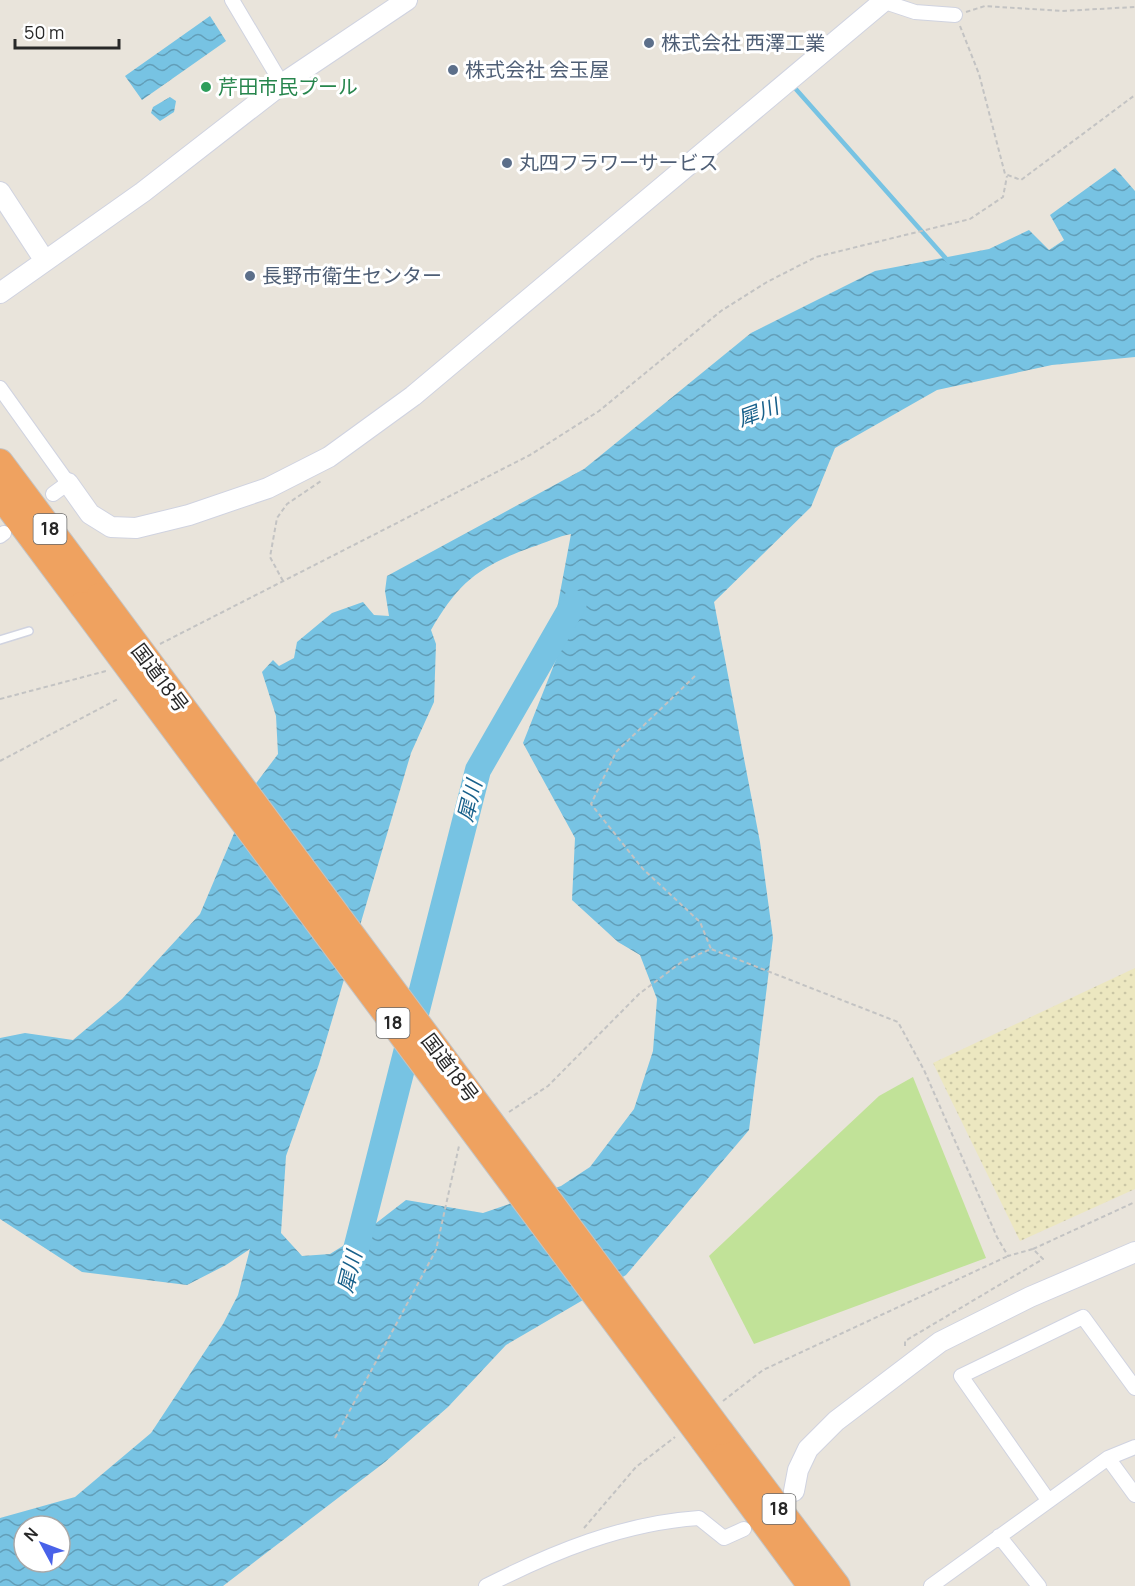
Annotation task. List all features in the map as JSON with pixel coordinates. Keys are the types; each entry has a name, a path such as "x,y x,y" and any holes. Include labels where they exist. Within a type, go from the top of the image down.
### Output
{"highway":[{"name":"国道18号","path":"0,462 91,600 811,1586"},
{"name":"国道18号","path":"0,495 91,600"},
{"name":"国道18号","path":"702,1435 837,1586"}],"street":[{"path":"232,0 282,84"},
{"path":"0,293 143,192 282,84 407,0"},
{"path":"0,388 61,489 90,514 111,527 135,528 189,515 268,488 329,457 413,396 882,1 915,12 955,15"},
{"path":"0,192 45,261"},
{"path":"794,1491 798,1470 808,1449 836,1420 906,1367 950,1337 1030,1297 1135,1252"},
{"path":"1048,1500 961,1376 1083,1317 1135,1388"},
{"path":"931,1586 1108,1458 1135,1447"},
{"path":"1108,1458 1135,1496"},
{"path":"486,1586 568,1547 632,1529 681,1519 699,1518 724,1538 744,1529"},
{"path":"999,1536 1039,1586"}],"lane":[{"path":"0,639 28,631"}],"path":[{"path":"160,644 530,455 599,411 722,311 767,282 816,257 970,219 1003,197 1007,176 980,74 955,15 986,6 1062,11 1135,7"},
{"path":"1007,176 1021,180 1135,95"},
{"path":"284,581 270,557 277,518 287,504 326,477"},
{"path":"0,699 98,675 108,670"},
{"path":"695,676 616,752 591,804 643,869 700,922 711,949 898,1022 924,1070 997,1237 1008,1256"},
{"path":"0,761 118,699"},
{"path":"717,1405 763,1370 1008,1256 1033,1250 1135,1202"},
{"path":"906,1367 905,1341 1043,1260 1033,1250"},
{"path":"568,1547 636,1467 702,1435"}],"sand":[{"path":"1135,968 1135,1189 1020,1241 933,1063"}],"green space":[{"path":"913,1077 986,1258 754,1344 709,1256 879,1096"}],"water":[{"path":"210,16 226,41 142,100 125,76"},
{"path":"170,97 176,101 174,112 160,121 151,113 153,107"},
{"path":"1115,168 1135,191 1135,357 1052,365 937,390 835,448 811,507 714,602 760,842 773,938 749,1130 626,1275 506,1345 448,1407 385,1462 223,1586 0,1586 0,1518 12,1515 12,1574 72,1574 72,1514 14,1514 75,1497 151,1433 223,1324 238,1295 250,1249 226,1265 187,1285 82,1272 0,1219 0,1038 25,1033 73,1040 122,999 200,914 254,786 278,754 276,716 262,672 273,660 279,666 294,658 297,642 332,613 363,602 374,615 389,616 385,591 387,576 584,469 751,333 875,271 989,249 1029,230 1049,250 1064,240 1050,215","holes":["571,534 554,625 561,647 523,743 575,838 572,900 618,942 640,955 657,999 653,1051 634,1109 590,1167 561,1186 483,1213 406,1200 362,1234 330,1254 302,1256 281,1233 286,1156 319,1064 411,753 434,702 436,644 431,630 451,599 472,577 514,554"]}],"waterway":[{"path":"794,87 949,262"},
{"name":"犀川","path":"351,1269 478,770 574,603"}],"place":[{"name":"株式会社 西澤工業","path":"649,43"},
{"name":"株式会社 会玉屋","path":"453,70"},
{"name":"芹田市民プール","path":"206,87"},
{"name":"丸四フラワーサービス","path":"507,163"},
{"name":"長野市衛生センター","path":"250,276"}]}
